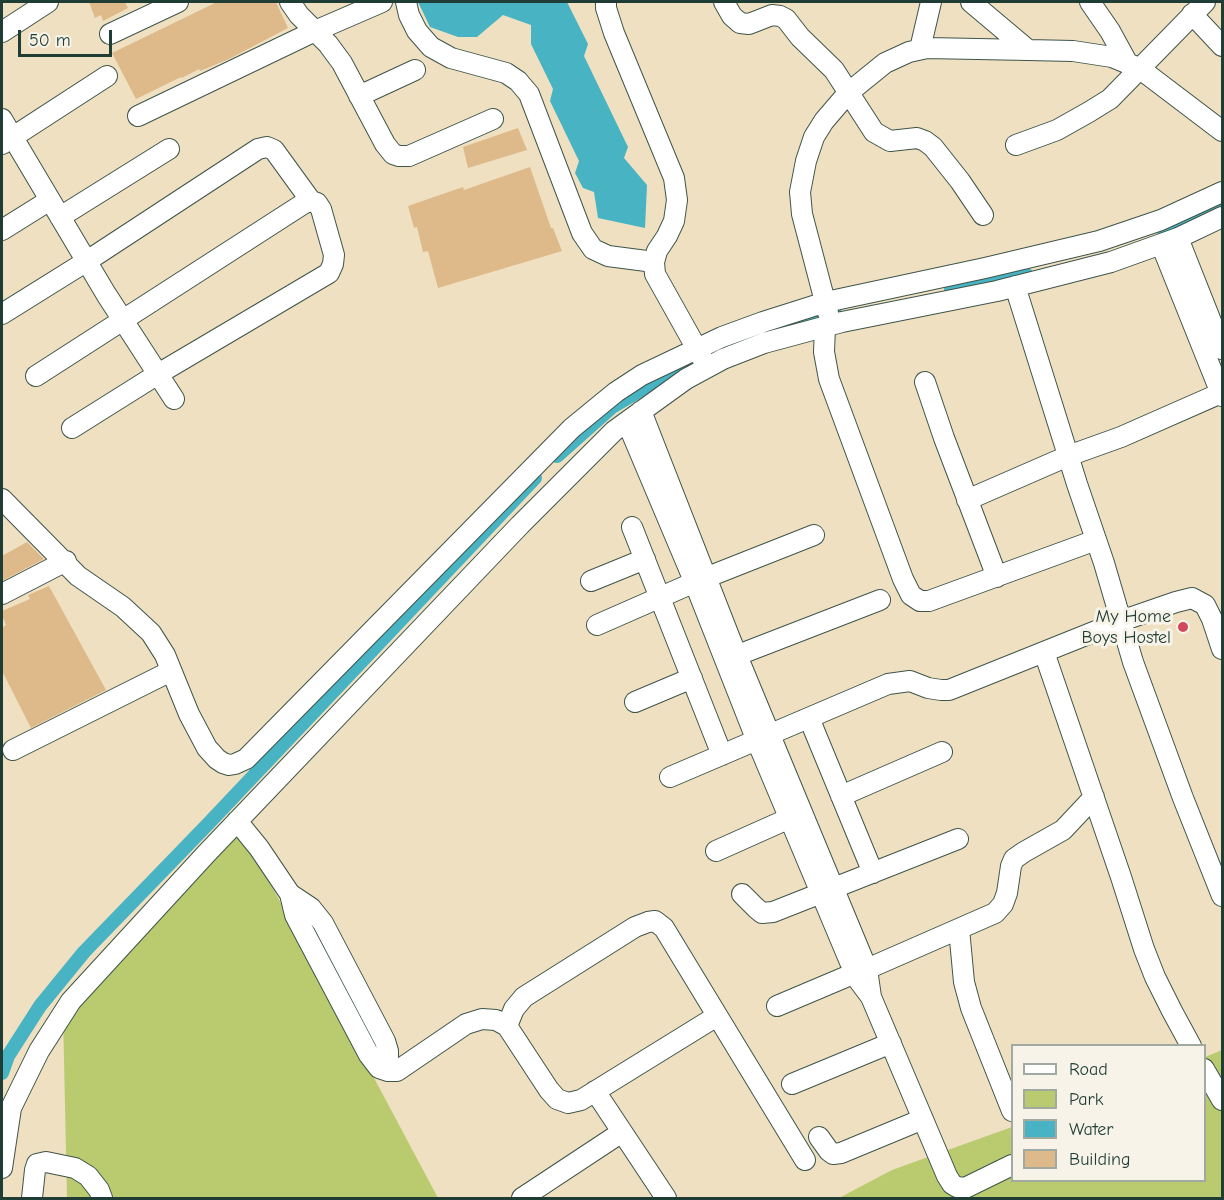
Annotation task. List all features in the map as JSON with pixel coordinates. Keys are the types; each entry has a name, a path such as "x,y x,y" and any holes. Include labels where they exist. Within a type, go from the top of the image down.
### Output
{"street":[{"path":"2,32 48,2"},
{"path":"111,34 178,2"},
{"path":"290,2 342,63 385,144 393,153 399,156 409,156 494,120"},
{"path":"304,2 312,28"},
{"path":"138,116 312,28 382,2"},
{"path":"406,2 409,15 417,31 431,47 451,58 506,73 518,81 529,94 582,233 593,249 608,256 654,262"},
{"path":"606,2 614,33 674,178 677,200 674,221 657,251 654,262 655,274 701,358"},
{"path":"724,2 732,16 740,23 748,24 772,15 786,20 834,70 874,132 890,141 916,138 933,147 983,214"},
{"path":"920,49 931,2"},
{"path":"971,2 1028,50"},
{"path":"1090,2 1133,66"},
{"path":"1016,145 1056,130 1110,99 1133,66 1199,8 1221,41"},
{"path":"1096,540 930,601 920,601 911,595 903,579 829,379 824,352 828,316 802,214 800,192 806,161 814,136 849,93 885,63 909,52 927,48 1072,51 1112,57 1133,66 1222,131"},
{"path":"359,96 415,70"},
{"path":"7,141 106,76"},
{"path":"2,119 7,141 50,200 174,399"},
{"path":"2,314 258,149 267,147 274,150 312,201 317,203 334,255 333,264 328,273 72,428"},
{"path":"60,217 169,149"},
{"path":"2,499 66,561 78,576 123,607 151,633 165,655 189,714 207,748 223,763 235,764 246,759 572,428 616,392 642,375 701,358 723,359 828,316 986,268 1099,242 1161,220 1222,192"},
{"path":"2,230 50,200"},
{"path":"36,376 303,204 312,201"},
{"path":"828,316 1016,286 1111,262 1170,241 1222,217"},
{"path":"1170,241 1222,349"},
{"path":"968,500 1068,456 1121,437 1222,395 1170,241"},
{"path":"1016,286 1133,662 1222,896"},
{"path":"2,1168 10,1108 39,1050 71,1002 237,821 520,525 614,431 686,379 701,358"},
{"path":"925,382 997,577"},
{"path":"634,417 764,738 947,1176 956,1193 1011,1165"},
{"path":"632,527 722,755"},
{"path":"597,625 814,534"},
{"path":"591,581 645,559"},
{"path":"2,594 66,561"},
{"path":"670,777 888,684 910,681 928,688 949,690 1121,621 1192,598 1204,605 1212,619 1222,649"},
{"path":"731,657 880,600"},
{"path":"1044,652 1144,949 1155,977 1190,1044"},
{"path":"13,750 171,671"},
{"path":"635,702 692,678"},
{"path":"809,718 873,873"},
{"path":"841,796 942,752"},
{"path":"777,1005 995,913 1003,904 1007,893 1014,859 1063,830 1094,797"},
{"path":"716,851 796,815"},
{"path":"237,821 290,894 295,915 369,1055 379,1068 397,1071 466,1024 482,1019 496,1020 507,1026 556,1099 568,1103 581,1100 717,1016"},
{"path":"742,894 762,913 773,912 958,839"},
{"path":"507,1026 514,1009 524,997 635,927 655,921 664,928 805,1160"},
{"path":"959,929 964,982 971,1008 1011,1108"},
{"path":"792,1084 891,1043"},
{"path":"1206,1072 1222,1100"},
{"path":"595,1091 666,1198"},
{"path":"819,1137 833,1154 841,1153 922,1119"},
{"path":"522,1198 622,1132"},
{"path":"32,1198 37,1164 46,1162 75,1168 88,1176 102,1198"}],"green space":[{"path":"237,821 438,1198 67,1198 63,1013"},
{"path":"1222,1050 1222,1198 839,1198 892,1170 1011,1127 1011,1182 1206,1182 1206,1057"}],"water":[{"path":"418,2 567,2 588,44 584,56 628,147 624,158 647,185 645,228 598,218 594,192 583,188 575,173 579,161 550,101 553,89 531,44 531,25 503,15 477,37 458,37 430,27"}],"building":[{"path":"89,2 125,2 128,8 103,21 101,15 95,18"},
{"path":"217,2 276,2 288,28 229,59 200,71 199,69 136,99 112,53"},
{"path":"518,128 527,150 468,168 463,147"},
{"path":"530,167 551,228 553,228 562,251 438,288 428,251 423,252 417,227 414,228 408,206 463,187 464,190"},
{"path":"27,542 44,559 2,581 2,556"},
{"path":"49,586 106,690 31,728 2,671 2,628 6,625 2,611 30,599 28,595"}],"waterway":[{"path":"1165,233 1222,203"},
{"path":"951,290 1026,274"},
{"path":"557,456 612,407 678,368 710,353 781,327 835,314"},
{"path":"2,1073 8,1056 40,1006 84,952 535,478"}],"place":[{"name":"My Home Boys Hostel","path":"1183,627"}]}
